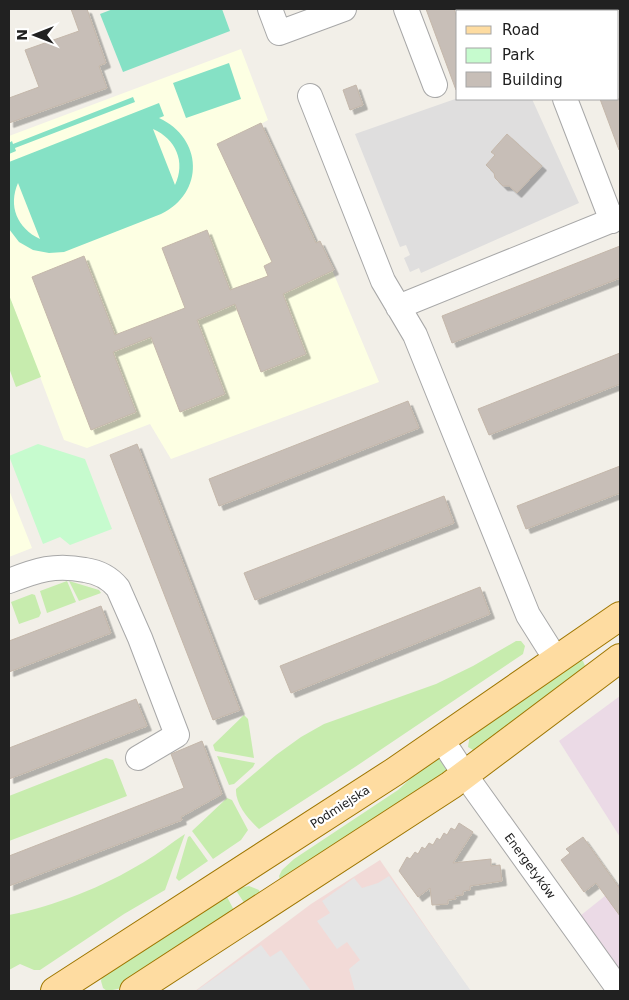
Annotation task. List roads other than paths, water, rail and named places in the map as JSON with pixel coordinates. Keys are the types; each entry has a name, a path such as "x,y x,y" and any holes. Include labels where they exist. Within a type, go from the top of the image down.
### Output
{"main road":[{"name":"Podmiejska","path":"55,991 442,740 620,616"},
{"path":"134,991 341,858 465,775 620,658"}],"street":[{"path":"270,9 279,33 344,9"},
{"path":"406,9 435,85"},
{"path":"310,96 383,280 415,335 528,615 557,661"},
{"path":"398,308 616,219 565,100"},
{"path":"9,581 33,571 47,568 74,567 100,573 114,582 140,638 177,735 138,758"},
{"name":"Energetyków","path":"442,740 465,775 620,990"}]}
